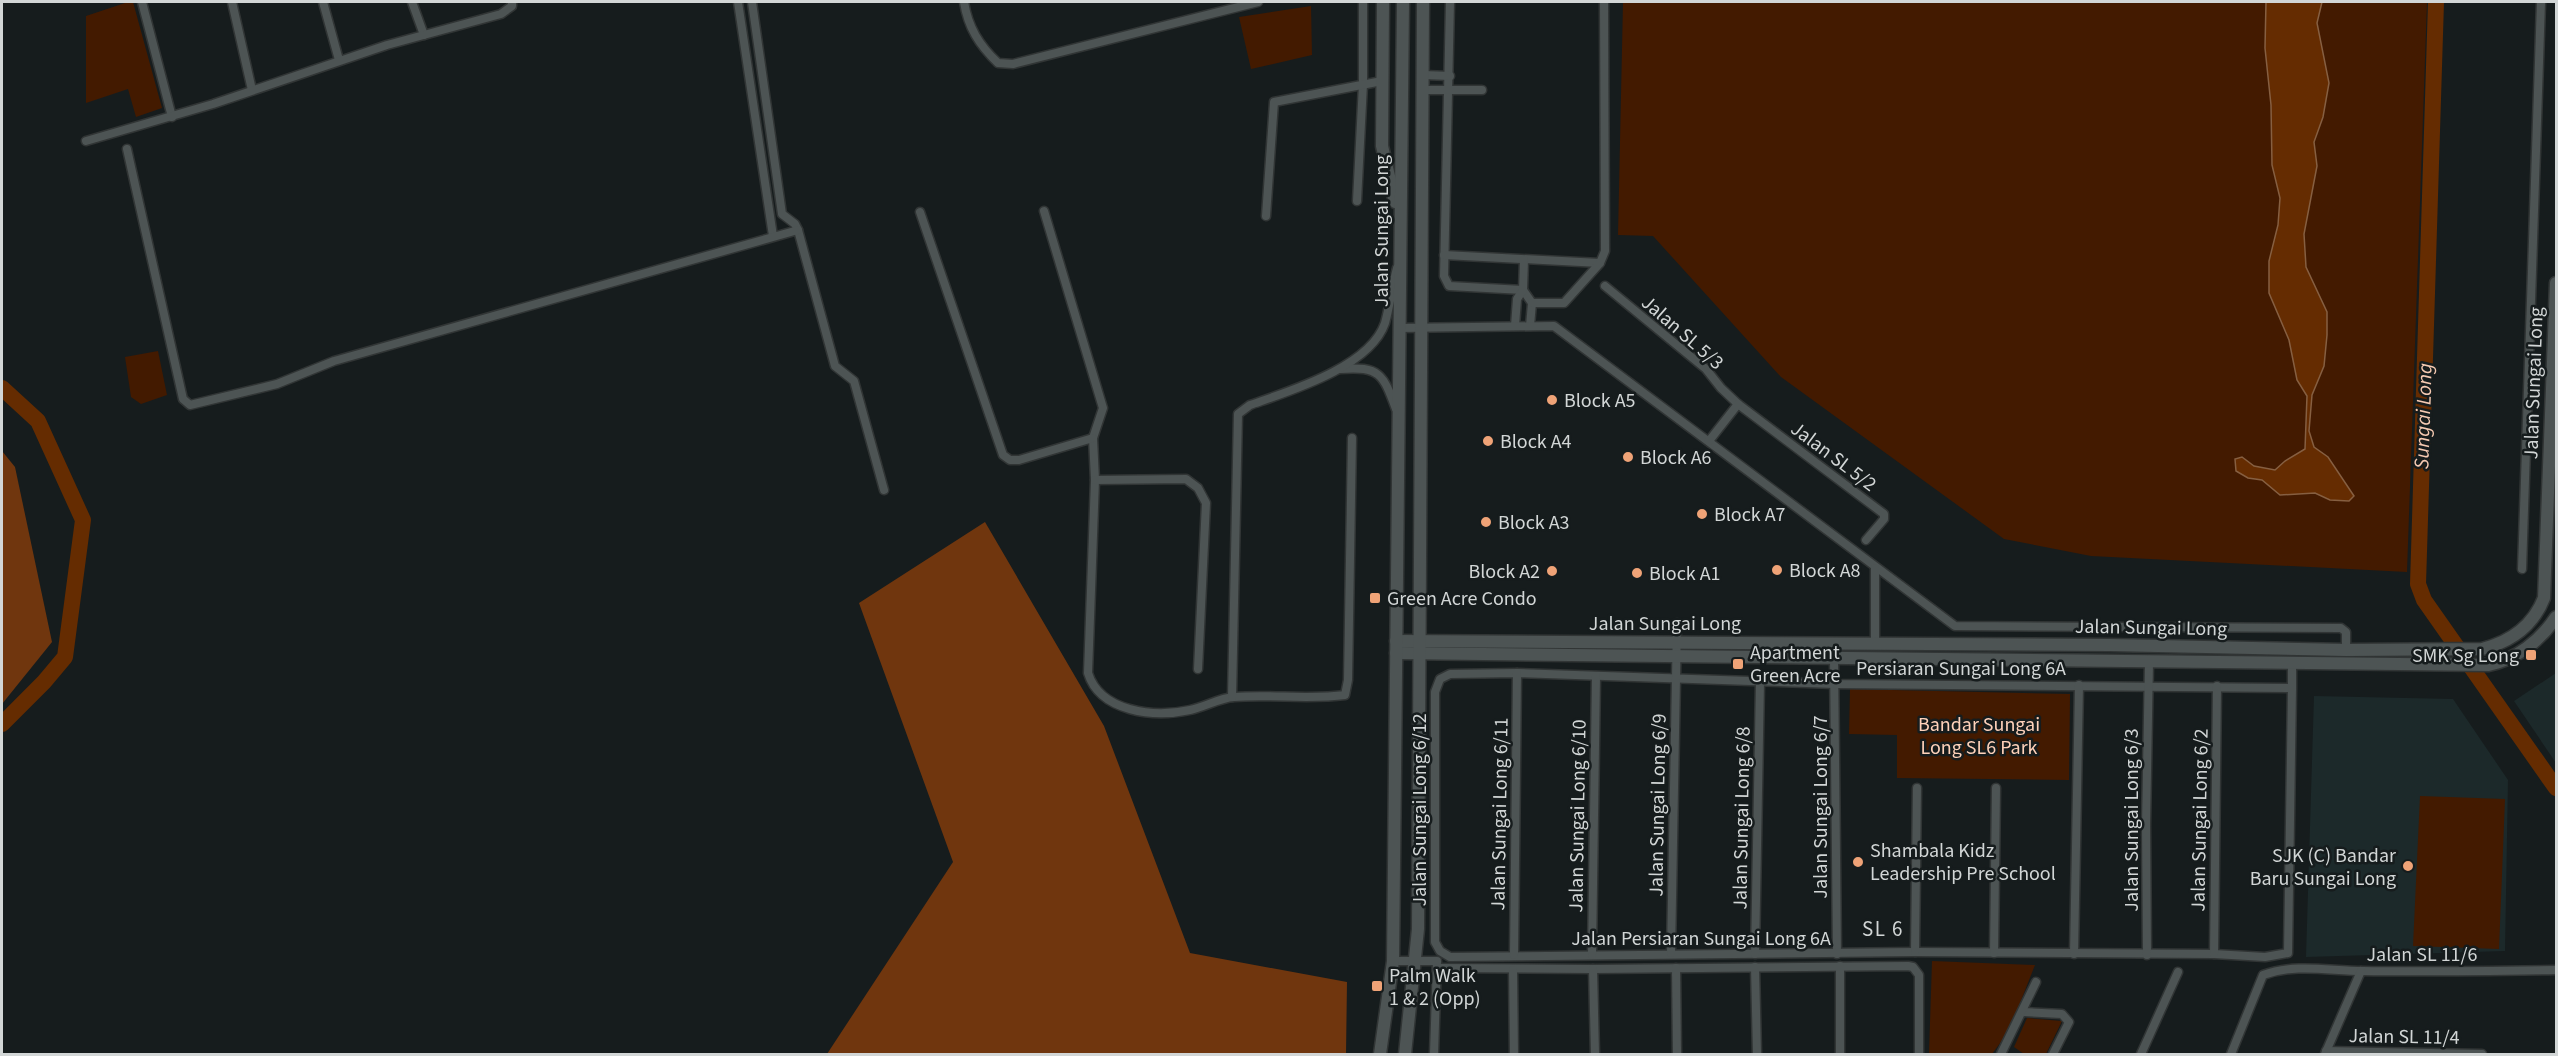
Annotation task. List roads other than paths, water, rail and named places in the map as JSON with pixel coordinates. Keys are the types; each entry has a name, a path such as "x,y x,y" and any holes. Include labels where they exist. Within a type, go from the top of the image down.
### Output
{"street":[{"path":"142,2 172,117"},
{"path":"232,2 252,90"},
{"path":"322,2 339,60"},
{"path":"412,2 424,35"},
{"path":"86,141 172,117 339,60 501,14 512,6 512,2"},
{"path":"738,2 773,236"},
{"path":"752,2 782,214 793,221 798,230 836,366 854,381 884,490"},
{"path":"964,2 967,23 983,49 998,63 1013,64 1258,2"},
{"path":"1357,201 1363,84 1363,2"},
{"path":"1383,2 1382,146 1400,221"},
{"name":"Jalan Sungai Long","path":"1380,1054 1393,961 1403,2"},
{"name":"Jalan Sungai Long","path":"1405,1054 1416,962 1423,2"},
{"path":"1450,2 1450,90 1444,276 1449,286 1523,290"},
{"path":"1532,303 1564,303 1600,263 1605,251 1604,2"},
{"path":"2522,569 2541,2"},
{"path":"1424,75 1450,76"},
{"path":"1266,216 1274,102 1382,81"},
{"path":"1423,90 1482,90"},
{"path":"127,150 183,399 190,405 277,384 319,365 798,230"},
{"path":"1044,211 1103,408 1094,438 1095,480 1088,673 1093,687 1107,700 1121,706 1166,714 1191,710 1232,697 1345,695 1348,680 1352,438"},
{"path":"920,212 1003,455 1011,460 1019,460 1094,438"},
{"path":"1444,255 1600,263"},
{"path":"1232,697 1238,414 1250,405 1338,370 1372,344 1385,324 1400,259"},
{"path":"1515,326 1517,299 1523,290 1524,260"},
{"name":"Jalan Sungai Long","path":"1396,647 1420,640 2346,650 2482,649 2498,645 2524,628 2539,610 2544,598 2556,283"},
{"name":"Jalan SL 5/3","path":"1605,286 1706,369 1738,404"},
{"path":"1523,290 1532,303 1530,326"},
{"path":"1399,328 1554,326 1955,626 2341,628 2346,632 2346,650"},
{"path":"1338,370 1360,368 1374,371 1384,378 1398,415"},
{"path":"1709,441 1738,404"},
{"name":"Jalan SL 5/2","path":"1738,404 1884,514 1884,519 1866,540"},
{"path":"1095,480 1186,479 1198,488 1206,503 1198,669"},
{"path":"1875,568 1875,644"},
{"path":"2544,598 2556,611"},
{"name":"Jalan Sungai Long","path":"1396,647 1420,654 2488,665 2510,658 2550,634 2556,617"},
{"name":"Jalan Sungai Long 6/9","path":"1671,953 1676,678 1679,658 1677,623"},
{"name":"Jalan Sungai Long 6/7","path":"1834,659 1837,954"},
{"name":"Jalan Sungai Long 6/3","path":"2147,955 2146,825 2149,662"},
{"path":"2292,663 2292,688"},
{"name":"Persiaran Sungai Long 6A","path":"1450,674 1517,673 1835,684 2292,688"},
{"name":"Jalan Sungai Long 6/11","path":"1514,955 1517,673"},
{"name":"Jalan Sungai Long 6/12","path":"1440,951 1435,942 1436,692 1440,679 1450,674"},
{"name":"Jalan Sungai Long 6/10","path":"1592,955 1596,676"},
{"name":"Jalan Sungai Long 6/8","path":"1755,954 1760,682"},
{"path":"2074,954 2079,685"},
{"name":"Jalan Sungai Long 6/2","path":"2214,954 2217,686"},
{"name":"Jalan Persiaran Sungai Long 6A","path":"1440,951 1450,957 1915,952 2214,954 2265,957 2288,953 2292,688"},
{"path":"1395,727 1418,726"},
{"path":"1915,952 1917,788"},
{"path":"1994,953 1996,788"},
{"path":"1393,961 1437,961 1434,1054"},
{"path":"1840,966 1840,1054"},
{"path":"1437,968 1513,970 1908,966 1916,970 1918,975 1919,1054"},
{"path":"1755,967 1757,1054"},
{"path":"1676,968 1677,1054"},
{"name":"Jalan SL 11/6","path":"2231,1054 2263,975 2288,968 2361,972 2556,970"},
{"path":"1593,969 1595,1054"},
{"path":"1513,970 1514,1054"},
{"path":"2141,1054 2178,972"},
{"path":"2325,1053 2361,972"},
{"path":"2004,1054 2036,982"},
{"path":"2024,1012 2062,1014 2066,1017 2069,1022 2053,1054"},
{"name":"Jalan SL 11/4","path":"2325,1053 2482,1054"}],"waterway":[{"name":"Sungai Long","path":"2436,2 2418,584 2424,600 2556,788"},
{"path":"2,388 38,421 83,520 65,657 44,682 2,724"}],"place":[{"name":"Block A5","path":"1552,400"},
{"name":"Block A4","path":"1488,441"},
{"name":"Block A6","path":"1628,457"},
{"name":"Block A7","path":"1702,514"},
{"name":"Block A3","path":"1486,522"},
{"name":"Block A8","path":"1777,570"},
{"name":"Block A2","path":"1552,571"},
{"name":"Block A1","path":"1637,573"},
{"name":"Green Acre Condo","path":"1375,598"},
{"name":"SMK Sg Long","path":"2531,655"},
{"name":"Apartment Green Acre","path":"1738,664"},
{"name":"Shambala Kidz Leadership Pre School","path":"1858,862"},
{"name":"SJK (C) Bandar Baru Sungai Long","path":"2408,866"},
{"name":"Palm Walk 1 & 2 (Opp)","path":"1377,986"}],"district":[{"name":"SL 6","path":"1883,929"}],"park label":[{"name":"Bandar Sungai Long SL6 Park","path":"1979,736"}]}
